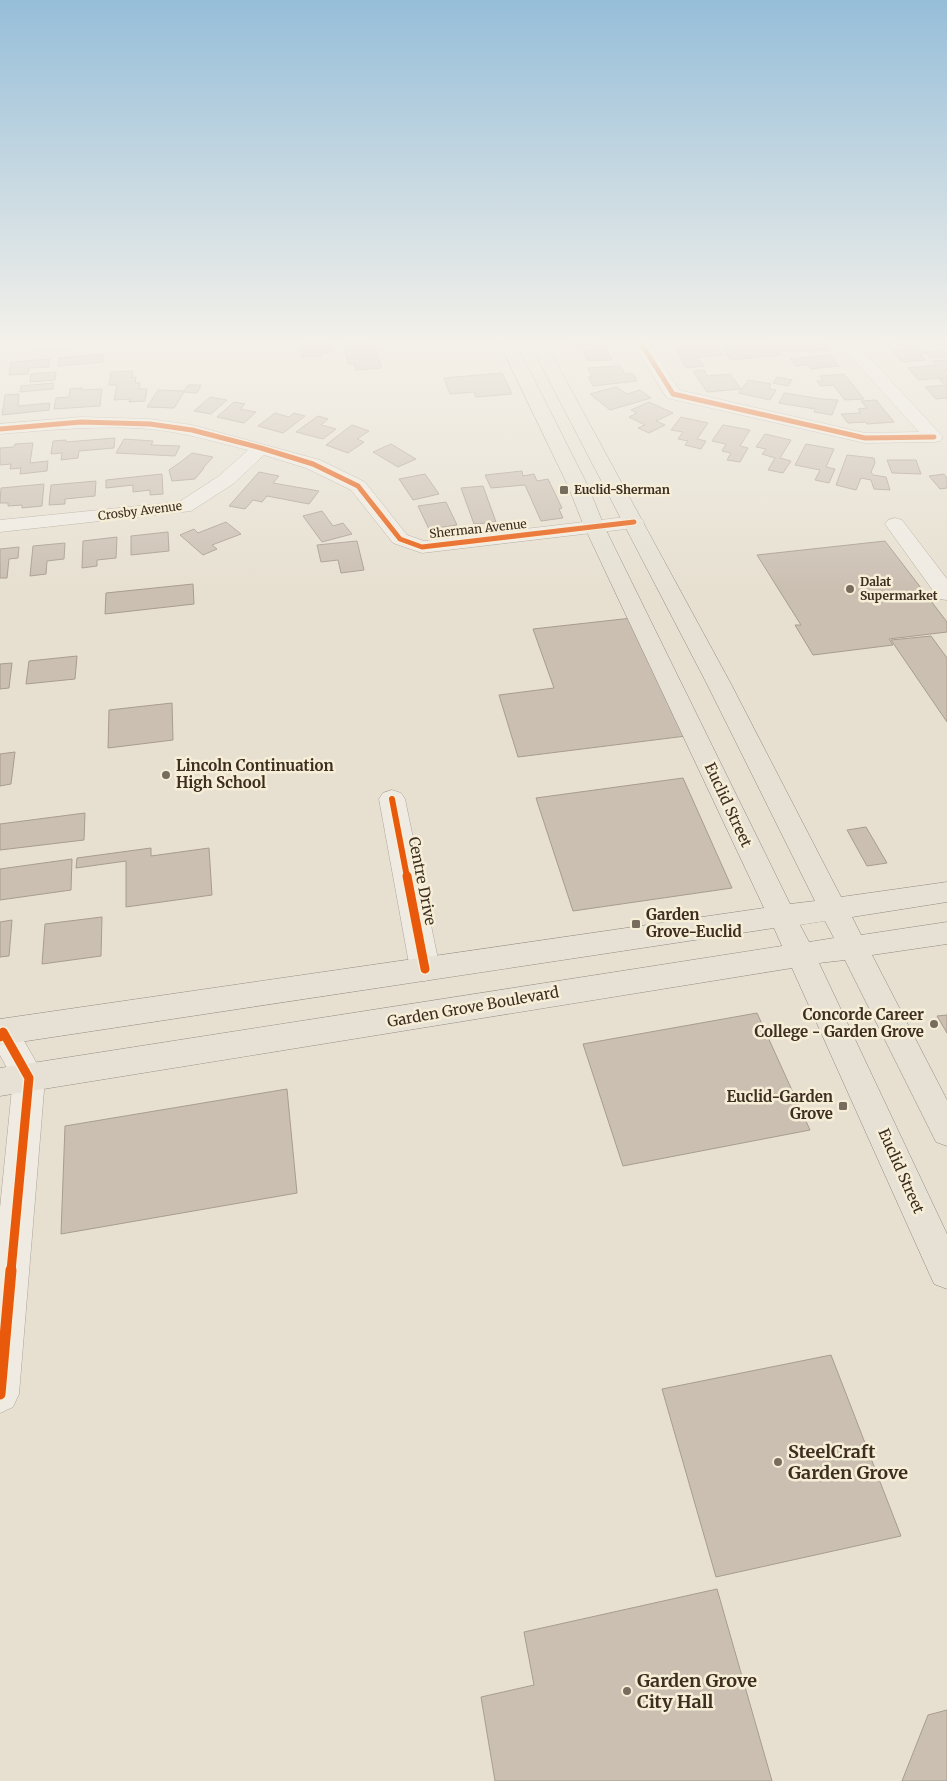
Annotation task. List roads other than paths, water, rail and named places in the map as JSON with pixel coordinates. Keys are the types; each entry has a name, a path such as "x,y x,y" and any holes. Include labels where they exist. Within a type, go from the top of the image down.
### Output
{"main road":[{"name":"Euclid Street","path":"547,423 578,486 594,526 800,954 947,1272"},
{"path":"581,423 634,522 834,909 947,1132"},
{"path":"1,1034 947,892"},
{"name":"Garden Grove Boulevard","path":"14,1080 338,1030 460,1008 800,954 947,933"}],"street":[{"name":"Sherman Avenue","path":"0,429 68,423"},
{"name":"Sherman Avenue","path":"119,423 150,424 192,430 313,464 358,486 400,539 422,546 634,522"},
{"path":"800,423 865,438 934,437 921,423"},
{"name":"Crosby Avenue","path":"0,526 184,507 226,480 261,448"},
{"path":"894,524 947,594"},
{"name":"Centre Drive","path":"392,799 425,969"},
{"path":"0,1394 14,1080 1,1034"}],"place":[{"name":"Euclid-Sherman","path":"564,490"},
{"name":"Dalat Supermarket","path":"850,589"},
{"name":"Lincoln Continuation High School","path":"166,775"},
{"name":"Garden Grove-Euclid","path":"636,924"},
{"name":"Concorde Career College - Garden Grove","path":"934,1024"},
{"name":"Euclid-Garden Grove","path":"843,1106"},
{"name":"SteelCraft Garden Grove","path":"778,1462"},
{"name":"Garden Grove City Hall","path":"627,1691"}]}
